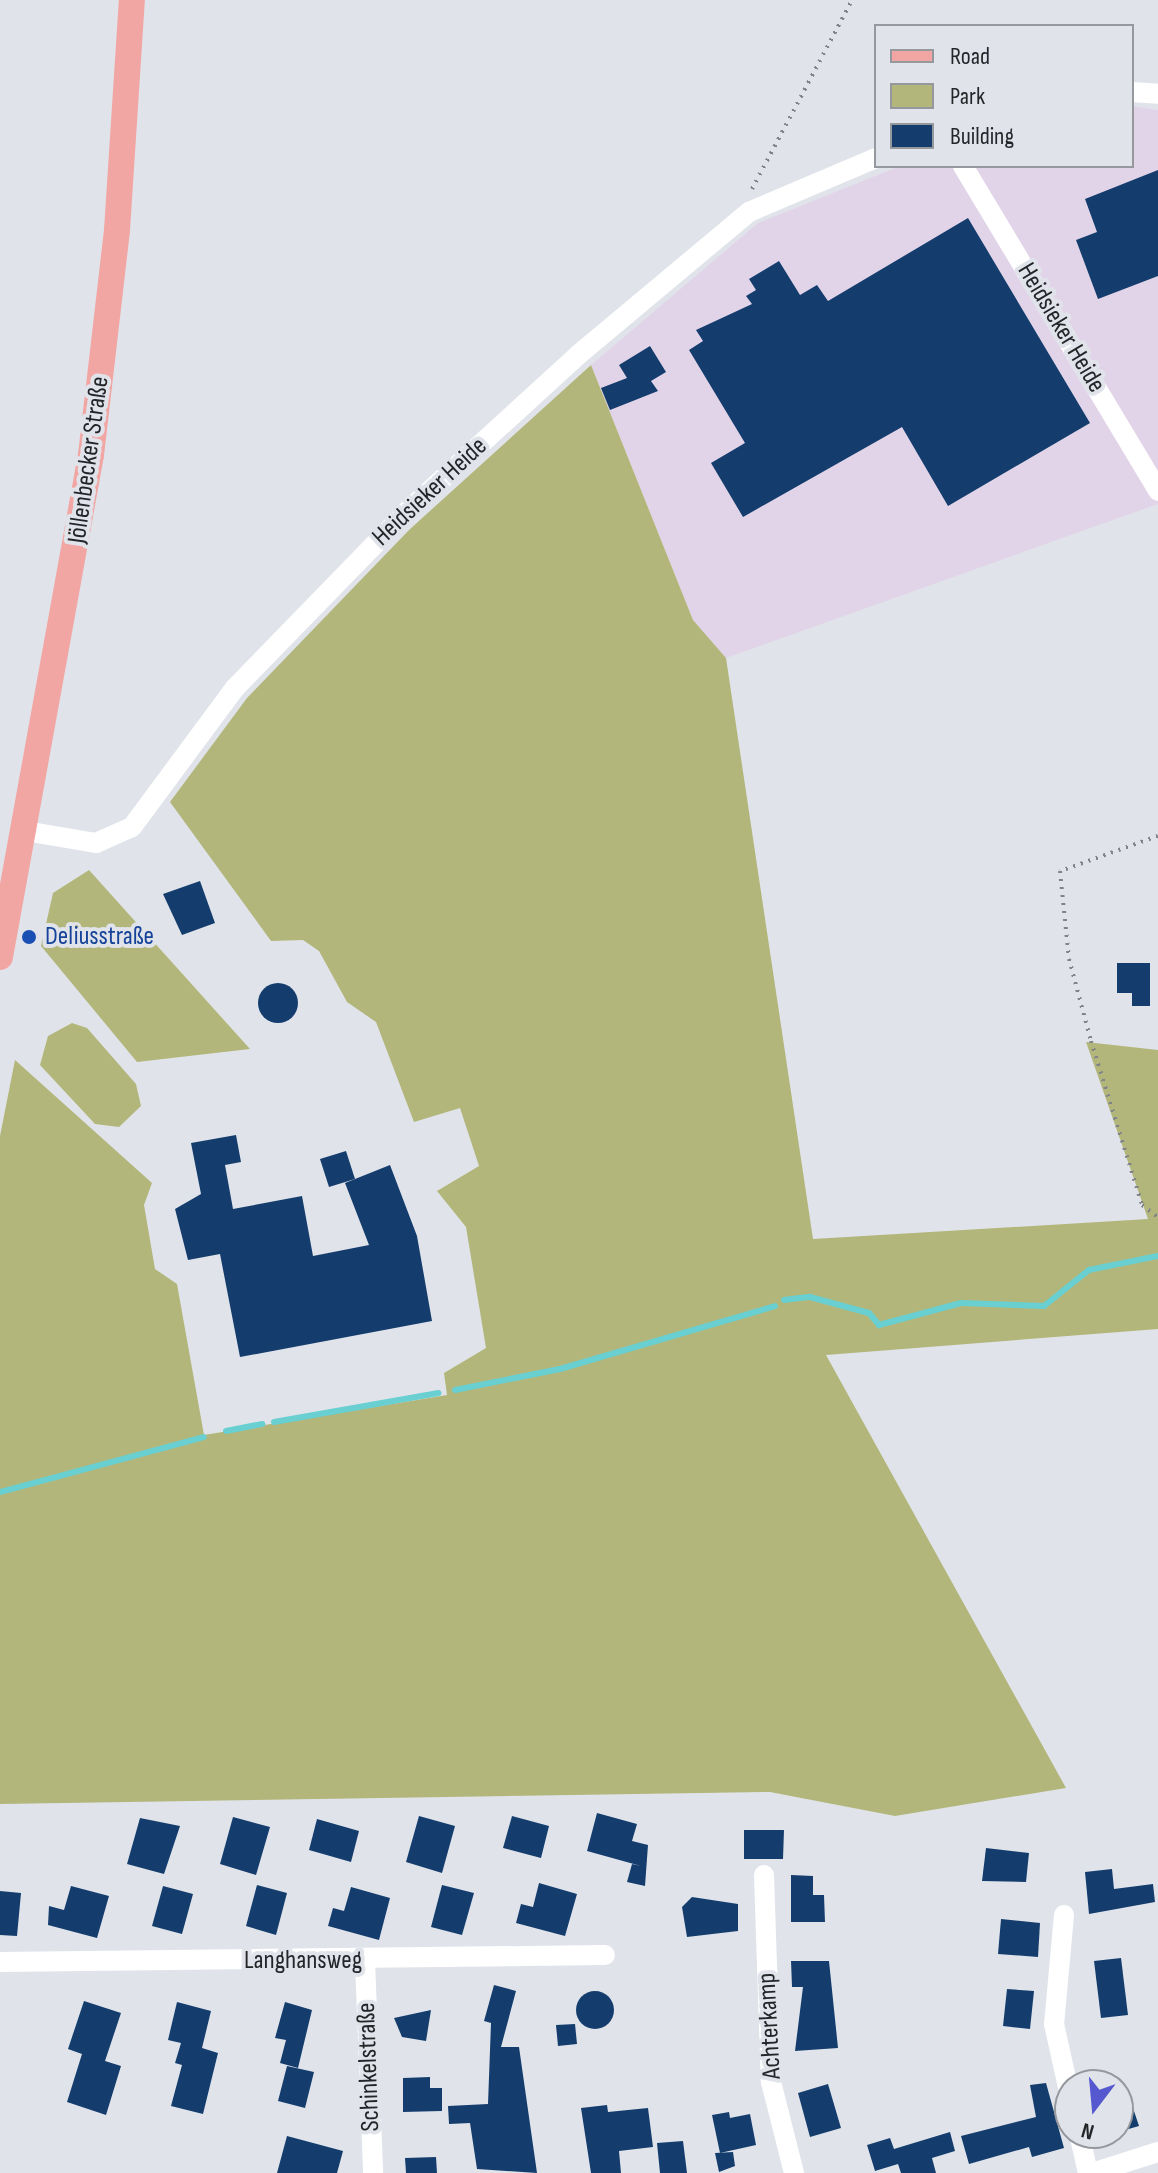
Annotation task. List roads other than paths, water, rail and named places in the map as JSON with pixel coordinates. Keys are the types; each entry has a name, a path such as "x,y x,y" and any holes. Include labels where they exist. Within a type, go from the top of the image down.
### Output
{"main road":[{"name":"Jöllenbecker Straße","path":"0,957 4,914 25,831 91,455 117,230 132,0"}],"street":[{"path":"1134,92 1158,94"},
{"name":"Heidsieker Heide","path":"25,831 96,843 132,827 209,717 403,515 680,264 749,212 874,159"},
{"name":"Heidsieker Heide","path":"964,168 1158,491"},
{"name":"Achterkamp","path":"764,1875 771,2082 794,2173"},
{"path":"1064,1915 1054,2024 1064,2069"},
{"name":"Langhansweg","path":"0,1962 365,1961 605,1955"},
{"name":"Schinkelstraße","path":"365,1961 373,2173"},
{"path":"1083,2149 1090,2173 1155,2160"}],"waterway":[{"path":"784,1300 810,1297 869,1313 879,1325 961,1303 1044,1306 1089,1270 1158,1256"},
{"path":"455,1390 560,1369 775,1306"},
{"path":"274,1422 438,1393"},
{"path":"226,1431 262,1424"},
{"path":"0,1492 204,1437"}],"place":[{"name":"Deliusstraße","path":"29,937"}]}
